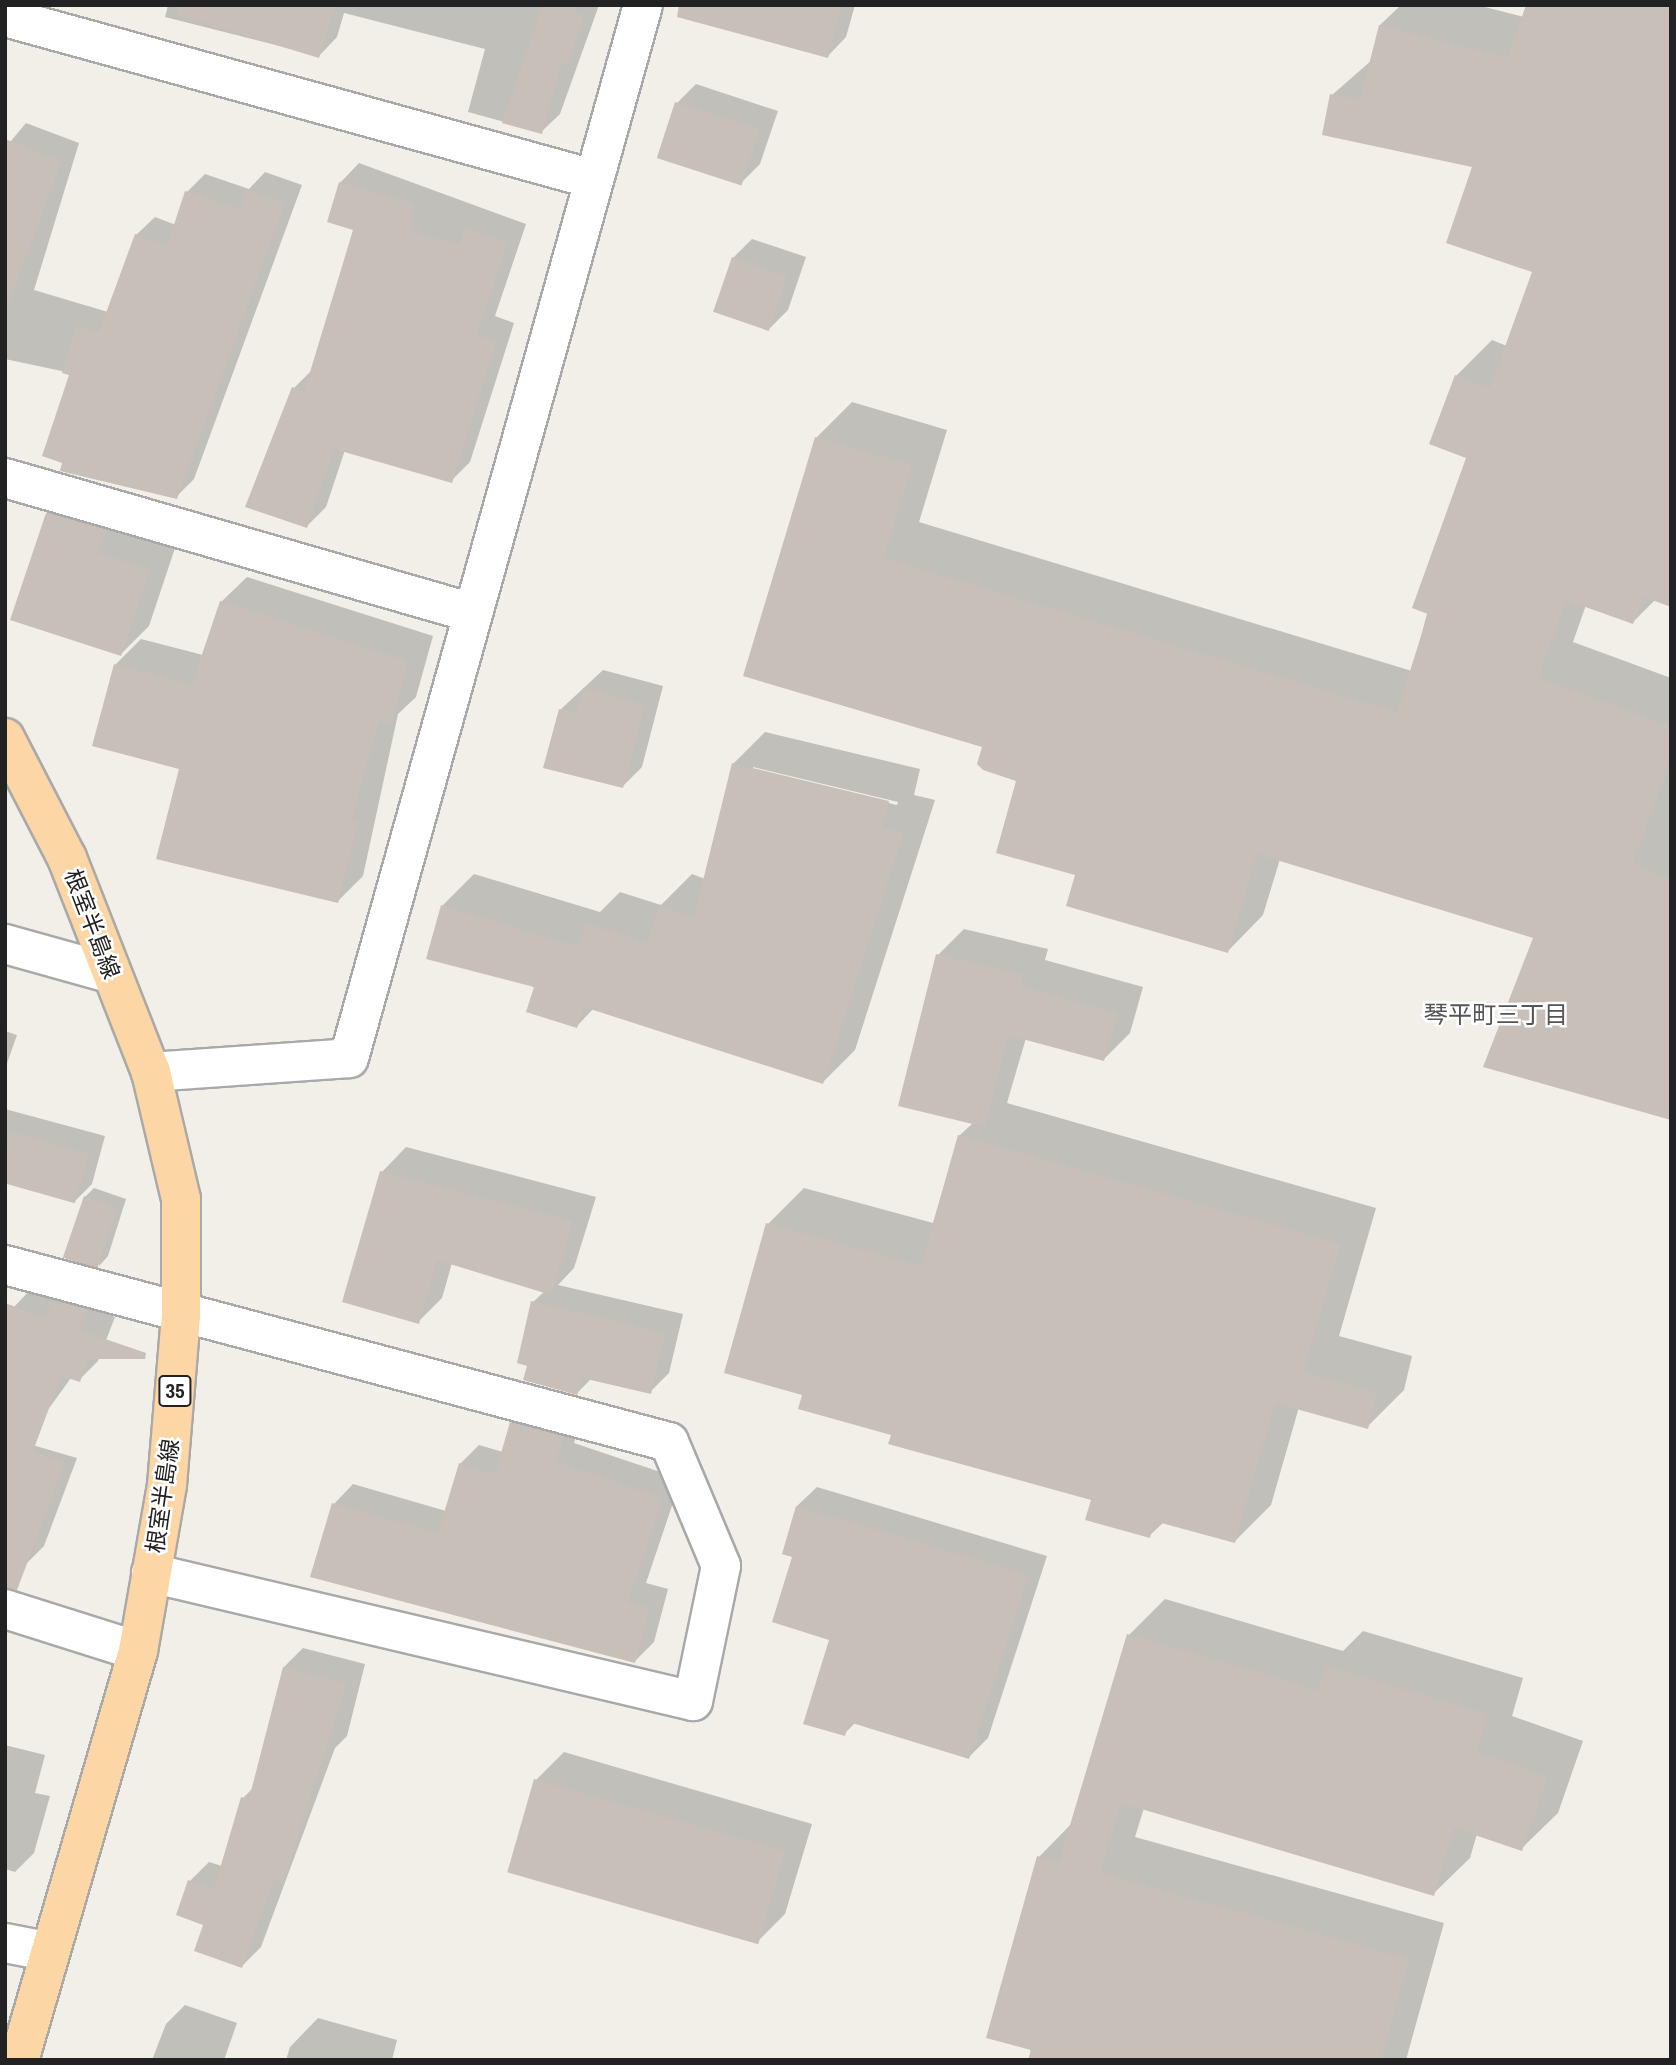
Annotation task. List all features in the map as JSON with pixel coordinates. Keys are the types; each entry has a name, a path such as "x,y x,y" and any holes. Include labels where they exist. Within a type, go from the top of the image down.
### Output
{"main road":[{"name":"根室半島線","path":"5,738 67,858 109,973 151,1072 181,1199 181,1315 167,1485 138,1651 46,1951 19,2060"}],"street":[{"path":"151,1072 349,1058 469,612 643,5"},
{"path":"5,18 593,179"},
{"path":"5,478 469,612"},
{"path":"5,944 109,973"},
{"path":"5,1265 181,1315 669,1442 721,1566 694,1702 151,1573"},
{"path":"5,1609 138,1651"},
{"path":"5,1943 46,1951"}],"building":[{"path":"178,5 335,5 319,58 177,15"},
{"path":"543,5 577,5 575,13 584,16 567,66 561,64 542,134 502,123"},
{"path":"679,5 842,5 828,58 677,17"},
{"path":"1526,5 1671,5 1671,607 1644,597 1633,624 1566,600 1538,678 1671,726 1671,761 1633,863 1671,879 1671,1120 1483,1067 1533,938 1257,854 1228,953 1066,906 1075,875 996,853 1016,781 983,770 977,764 982,747 743,676 815,437 912,465 884,558 1397,712 1428,614 1412,608 1466,458 1429,444 1455,375 1490,388 1532,272 1446,243 1472,167 1322,135 1330,94 1360,100 1379,25 1508,57"},
{"path":"675,102 760,130 741,186 657,158"},
{"path":"5,139 62,161 9,301 5,301"},
{"path":"339,182 415,204 409,230 459,245 465,228 508,243 477,335 496,342 452,483 334,449 307,528 245,507 292,387 304,392 353,230 327,222"},
{"path":"246,190 285,203 177,499 60,471 62,463 42,456 69,375 62,373 76,325 99,332 135,234 167,246 185,191 239,209"},
{"path":"732,257 788,276 769,331 713,312"},
{"path":"46,513 106,530 99,553 150,570 121,656 10,620"},
{"path":"220,601 408,661 391,724 379,721 351,821 358,823 338,903 156,859 179,769 92,746 114,664 192,684"},
{"path":"583,688 645,705 623,788 543,768 559,709 576,713"},
{"path":"732,763 889,801 883,827 904,832 823,1084 584,1007 577,1028 526,1012 534,987 426,959 441,905 579,947 586,923 647,943 659,906 694,917"},
{"path":"936,954 1023,975 1020,986 1118,1013 1104,1061 1008,1035 985,1127 898,1106"},
{"path":"11,1132 89,1154 75,1203 5,1183 5,1153"},
{"path":"958,1135 1341,1244 1303,1372 1377,1393 1368,1429 1275,1403 1235,1543 1154,1521 1150,1538 1085,1520 1091,1500 888,1444 891,1435 798,1409 802,1395 724,1373 766,1223 921,1266"},
{"path":"380,1171 573,1221 551,1295 437,1260 419,1324 342,1302"},
{"path":"84,1196 118,1208 97,1269 63,1257"},
{"path":"51,1300 86,1309 79,1330 146,1353 145,1359 88,1359 80,1382 61,1376 33,1451 65,1463 17,1590 5,1588 5,1303 46,1318"},
{"path":"531,1301 665,1333 651,1394 582,1378 577,1395 523,1380 527,1366 517,1363"},
{"path":"510,1422 564,1437 556,1462 663,1498 628,1602 650,1608 635,1663 310,1577 332,1503 438,1533 459,1463 495,1474"},
{"path":"796,1506 1029,1575 969,1759 849,1722 845,1736 803,1724 829,1640 772,1622 792,1557 782,1554"},
{"path":"1127,1634 1319,1690 1326,1666 1488,1714 1477,1752 1548,1777 1522,1851 1454,1828 1434,1896 1121,1803 1100,1873 1409,1959 1381,2060 1028,2060 1031,2050 986,2038 1037,1856 1059,1862"},
{"path":"283,1667 347,1683 283,1883 274,1880 242,1968 194,1951 203,1925 176,1915 188,1880 214,1889 241,1797 249,1799"},
{"path":"534,1779 785,1851 758,1944 507,1872"}],"district":[{"name":"琴平町三丁目","path":"1496,1015"}]}
